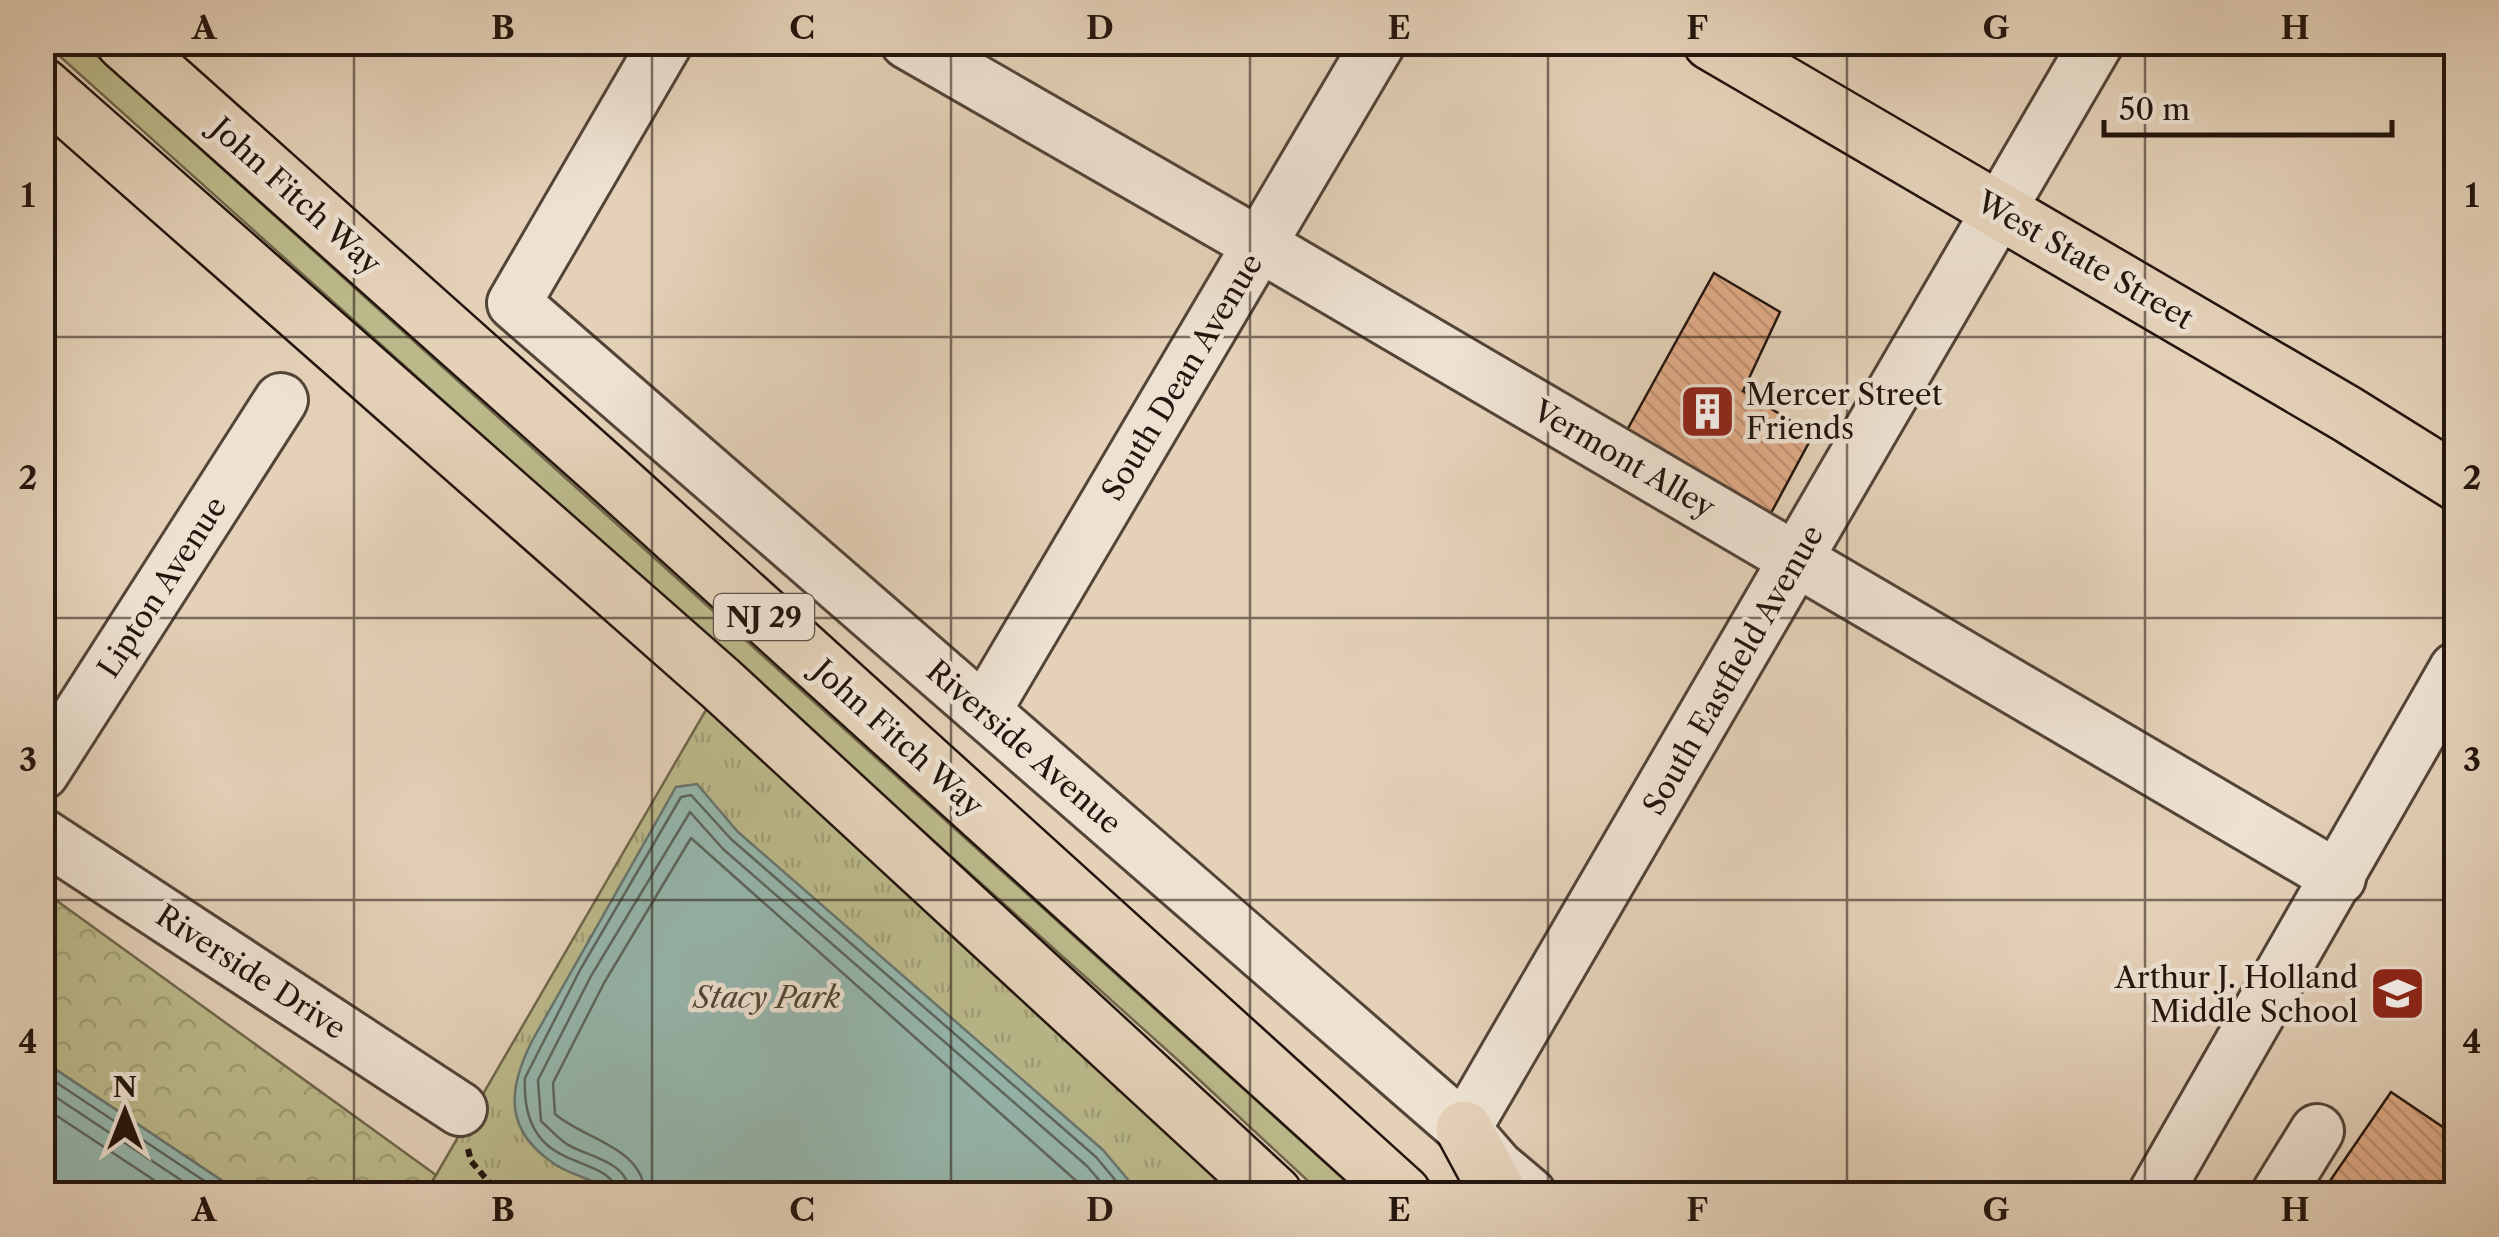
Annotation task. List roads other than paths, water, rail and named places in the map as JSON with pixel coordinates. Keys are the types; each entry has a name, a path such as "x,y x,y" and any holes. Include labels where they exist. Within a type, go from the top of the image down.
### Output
{"main road":[{"name":"John Fitch Way","path":"124,42 606,472 1403,1194"},
{"name":"West State Street","path":"1711,42 1998,208 2456,482"},
{"name":"NJ 29","path":"42,86 721,684 1274,1194"},
{"path":"1464,1129 1499,1194"}],"street":[{"name":"Riverside Avenue","path":"666,42 514,303 1464,1129 1497,1167 1530,1194"},
{"name":"South Dean Avenue","path":"984,711 1379,42"},
{"name":"South Eastfield Avenue","path":"1464,1129 1798,562 1998,208 2097,42"},
{"name":"Vermont Alley","path":"939,51 1260,245 2338,878"},
{"name":"Lipton Avenue","path":"42,773 281,400"},
{"path":"2155,1194 2456,669"},
{"name":"Riverside Drive","path":"42,836 460,1109"},
{"path":"2278,1194 2316,1132"}],"water":[{"name":"Stacy Park","path":"697,784 738,832 1103,1150 1140,1194 611,1194 539,1152 519,1124 515,1109 524,1059 676,787"},
{"path":"43,1061 242,1194 43,1194"}],"place":[{"name":"Mercer Street Friends","path":"1707,411"},
{"name":"Arthur J. Holland Middle School","path":"2397,994"}]}
